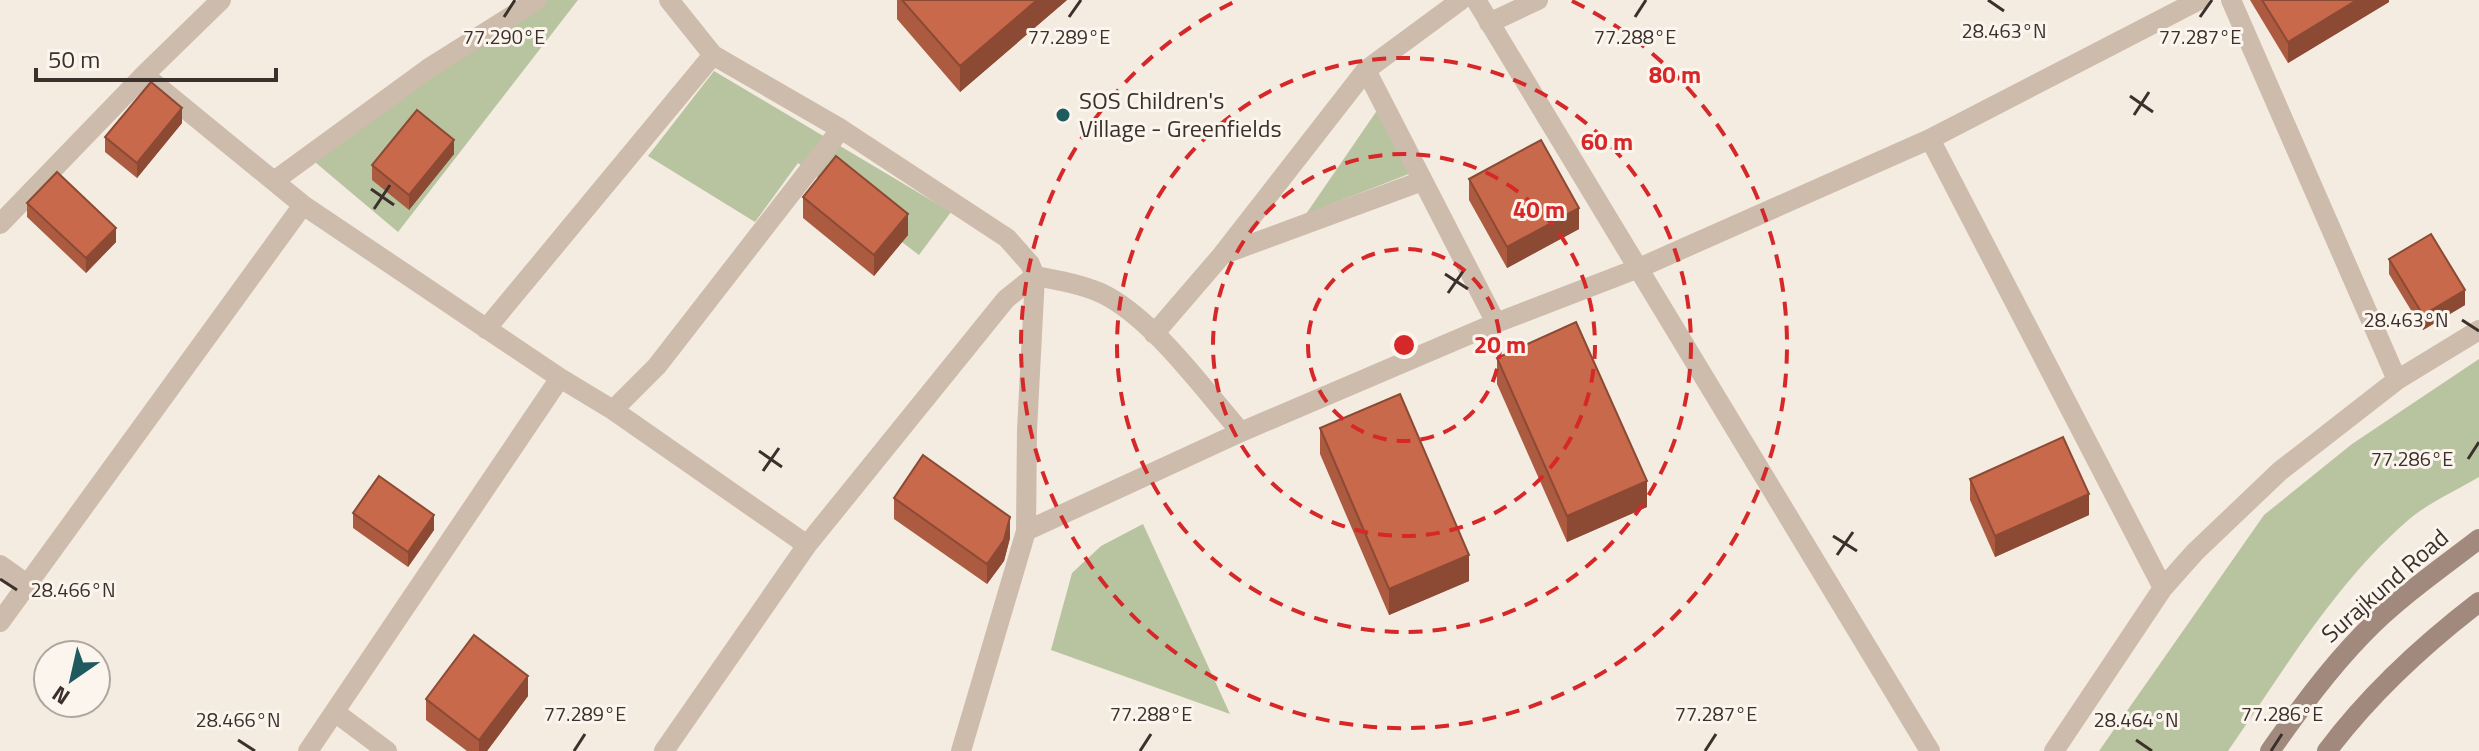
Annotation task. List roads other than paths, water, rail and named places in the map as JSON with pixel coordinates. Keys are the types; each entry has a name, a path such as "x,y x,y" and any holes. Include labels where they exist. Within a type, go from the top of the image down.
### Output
{"main road":[{"name":"Surajkund Road","path":"2270,751 2327,674 2365,632 2426,579 2479,539"},
{"path":"2327,751 2377,692 2448,626 2479,602"}],"street":[{"path":"0,224 221,0"},
{"path":"274,181 429,68 537,0"},
{"path":"669,0 713,55 841,129 1007,238 1030,264 1035,276 1027,430 1026,531 961,751"},
{"path":"1154,334 1222,255 1366,70 1461,0"},
{"path":"1476,0 1930,751"},
{"path":"1489,23 1538,0"},
{"path":"1026,531 1241,432 1496,323 1639,268 1930,139 2199,0"},
{"path":"2231,0 2397,380"},
{"path":"486,329 713,55"},
{"path":"1366,70 1496,323"},
{"path":"144,75 303,205 560,378 613,410 807,545"},
{"path":"613,410 657,366 841,129"},
{"path":"1930,139 2163,588"},
{"path":"1222,255 1422,181"},
{"path":"0,622 303,205"},
{"path":"664,751 807,545 1006,299 1035,276 1067,281 1102,294 1126,309 1154,334 1241,432"},
{"path":"2054,751 2163,588 2195,552 2280,471 2397,380 2479,330"},
{"path":"308,751 560,378"},
{"path":"0,565 28,585"},
{"path":"336,713 387,751"}],"place":[{"name":"SOS Children's Village - Greenfields","path":"1063,115"}]}
